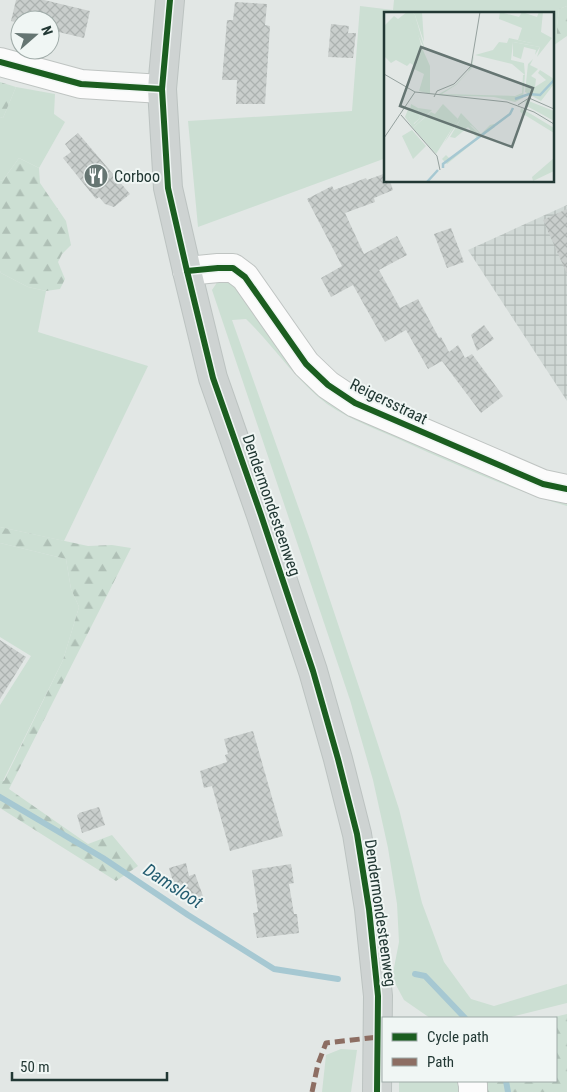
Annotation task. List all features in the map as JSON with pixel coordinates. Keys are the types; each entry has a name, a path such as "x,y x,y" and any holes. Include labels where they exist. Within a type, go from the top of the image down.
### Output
{"main road":[{"name":"Dendermondesteenweg","path":"170,0 162,89 168,188 186,271 213,378 310,662 338,759 356,834 369,909 381,1018 377,1092"}],"street":[{"path":"0,62 81,84 162,89"},
{"name":"Reigersstraat","path":"186,271 234,268 245,277 306,364 328,385 355,403 543,484 567,489"}],"shaded area":[{"path":"567,205 567,401 468,250"}],"green space":[{"path":"394,0 567,0 567,6 559,9 557,43 554,45 554,12 384,12 384,159 198,227 188,121 352,111 360,6 393,10"},
{"path":"567,6 567,36 557,43 559,9"},
{"path":"0,82 16,87 3,118 0,117"},
{"path":"16,87 55,94 54,114 65,122 39,168 19,158 3,180 0,181 0,117 3,118"},
{"path":"19,158 39,168 40,183 66,221 71,245 62,254 58,262 65,279 60,289 46,291 28,287 0,271 0,181 3,180"},
{"path":"0,271 28,287 46,291 38,332 148,366 64,541 0,527"},
{"path":"218,281 234,282 290,358 567,497 567,506 513,488 345,415 315,395 246,319 232,320 310,540 370,720 399,809 422,903 444,962 471,999 494,1006 567,984 567,1003 511,1017 429,1017 404,1000 392,978 399,942 397,904 388,848 373,780 350,700 212,290"},
{"path":"0,527 88,546 112,545 131,548 9,789 88,844 112,835 138,866 116,881 0,808 0,780 4,781 63,660 79,607 71,589 66,559 0,543"},
{"path":"0,543 66,559 71,589 79,607 63,660 3,781 0,780 0,705 31,656 0,637"},
{"path":"567,1014 567,1092 488,1092 485,1082 557,1082 557,1017 554,1017"},
{"path":"341,1049 357,1050 351,1092 322,1092 326,1055"},
{"path":"399,1082 457,1082 459,1092 399,1092"}],"building":[{"path":"16,0 44,0 90,11 84,38 60,32 60,10 14,10"},
{"path":"235,2 267,4 265,25 270,26 265,104 236,104 237,80 222,80 227,20 233,20"},
{"path":"331,24 349,26 348,33 356,33 353,58 328,57"},
{"name":"Corboo","path":"78,133 130,194 114,207 105,204 99,197 96,199 63,158 71,152 65,144"},
{"path":"384,174 384,182 390,182 393,190 374,198 375,202 345,213 364,254 397,236 407,255 379,270 400,308 418,299 439,338 441,337 449,352 458,345 465,358 472,354 503,396 481,413 442,361 428,369 406,330 385,342 353,285 331,297 321,278 342,266 307,199 332,186 334,190 366,178 367,180"},
{"path":"567,209 567,274 543,220"},
{"path":"451,228 464,262 447,268 434,234"},
{"path":"484,325 494,339 477,351 471,335"},
{"path":"0,640 26,657 0,699"},
{"path":"253,731 283,836 230,851 212,786 204,788 200,771 227,762 225,755 228,754 224,739"},
{"path":"99,807 105,825 82,833 77,815"},
{"path":"186,863 189,876 195,874 204,899 187,904 185,897 180,899 178,891 176,892 169,868"},
{"path":"291,864 294,883 289,884 294,914 297,914 299,933 257,938 253,913 258,912 252,870"}],"waterway":[{"name":"Damsloot","path":"0,797 103,858 188,915 274,969 338,979"},
{"name":"Damsloot","path":"415,974 425,976 464,1017"},
{"name":"Damsloot","path":"506,1082 508,1092"}],"marked path":[{"path":"312,1092 318,1064 326,1043 378,1037"}],"cycle path":[{"path":"170,0 162,89 168,188 213,378 313,671 357,834 369,909 378,996 377,1092"},
{"path":"0,62 81,84 162,89"},
{"path":"187,271 233,268 245,277 306,364 328,385 355,403 543,484 567,489"}],"place":[{"name":"Corboo","path":"96,176"}]}
